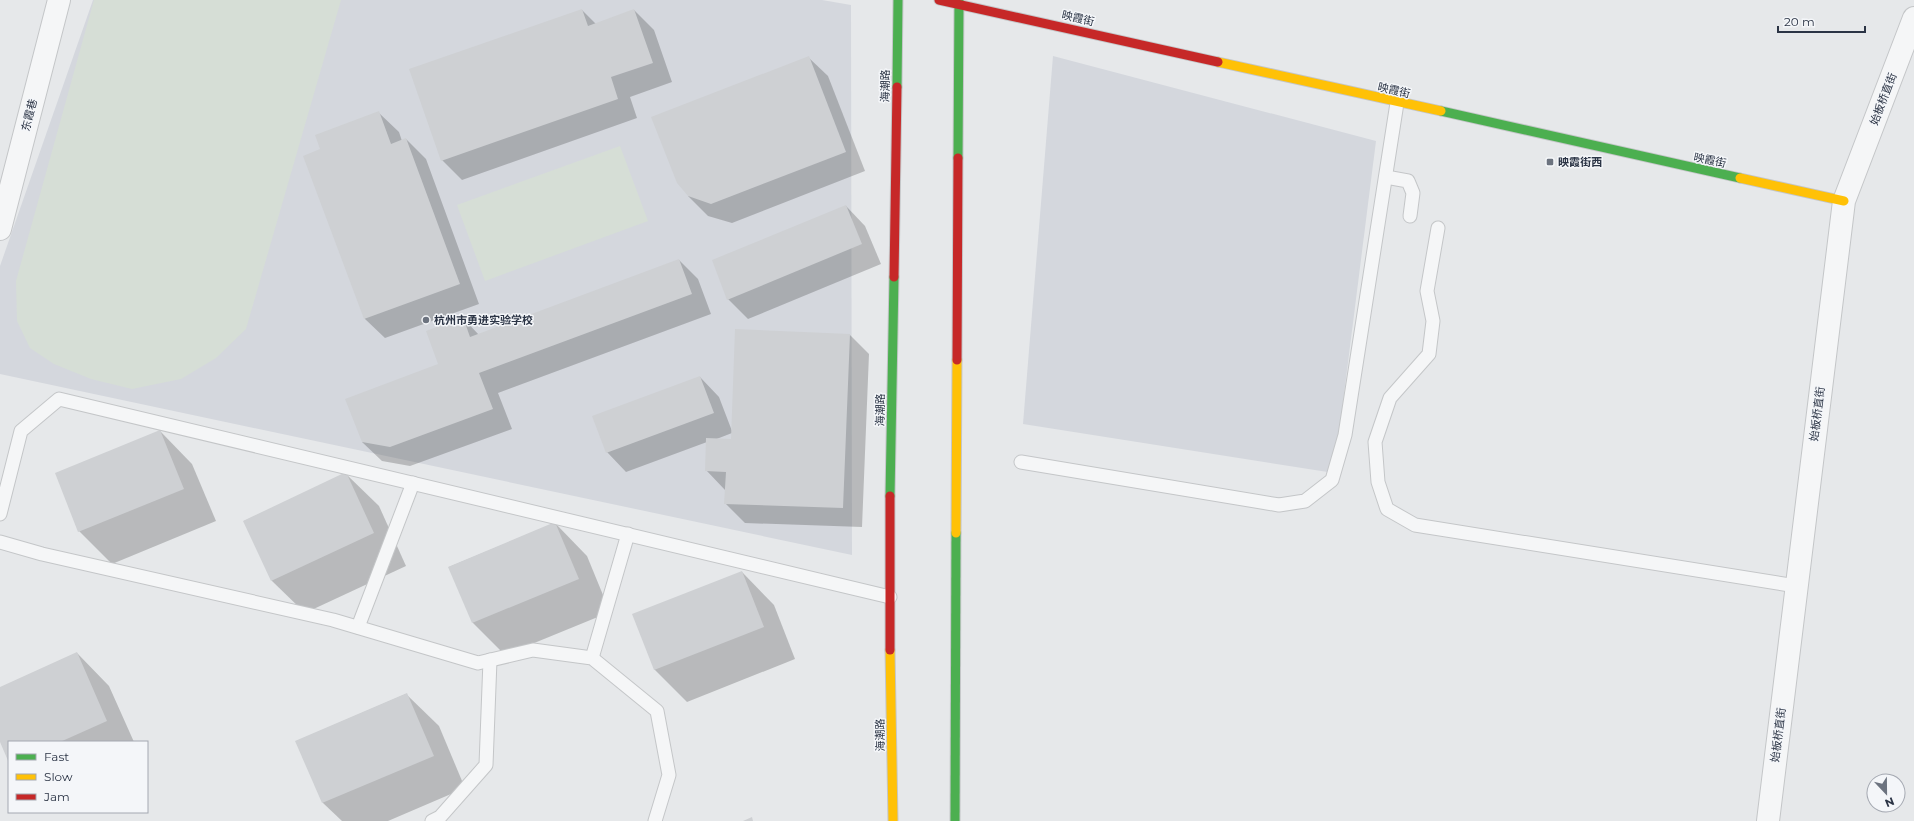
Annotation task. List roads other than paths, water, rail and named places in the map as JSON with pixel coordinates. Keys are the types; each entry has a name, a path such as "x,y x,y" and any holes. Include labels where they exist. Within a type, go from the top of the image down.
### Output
{"main road":[{"name":"海潮路","path":"893,821 890,597 898,0"},
{"name":"映霞街","path":"938,0 959,2 1397,103 1844,201"},
{"path":"955,821 959,2"}],"street":[{"name":"东霞巷","path":"0,229 59,0"},
{"name":"始板桥直街","path":"1768,821 1844,201 1914,18"}],"lane":[{"path":"1021,462 1279,505 1305,501 1332,480 1345,435 1397,103"},
{"path":"1386,177 1408,181 1413,193 1410,216"},
{"path":"1438,228 1426,291 1433,321 1429,354 1390,398 1374,442 1378,482 1387,509 1415,525 1796,586"},
{"path":"0,514 21,431 59,399 890,597"},
{"path":"358,627 413,483"},
{"path":"592,658 628,534"},
{"path":"0,542 42,554 218,592 358,627 478,663 533,650 592,658 658,711 669,775 655,821"},
{"path":"432,821 440,817 486,764 490,660"}],"place":[{"name":"映霞街西","path":"1550,162"},
{"name":"杭州市勇进实验学校","path":"426,320"}]}
